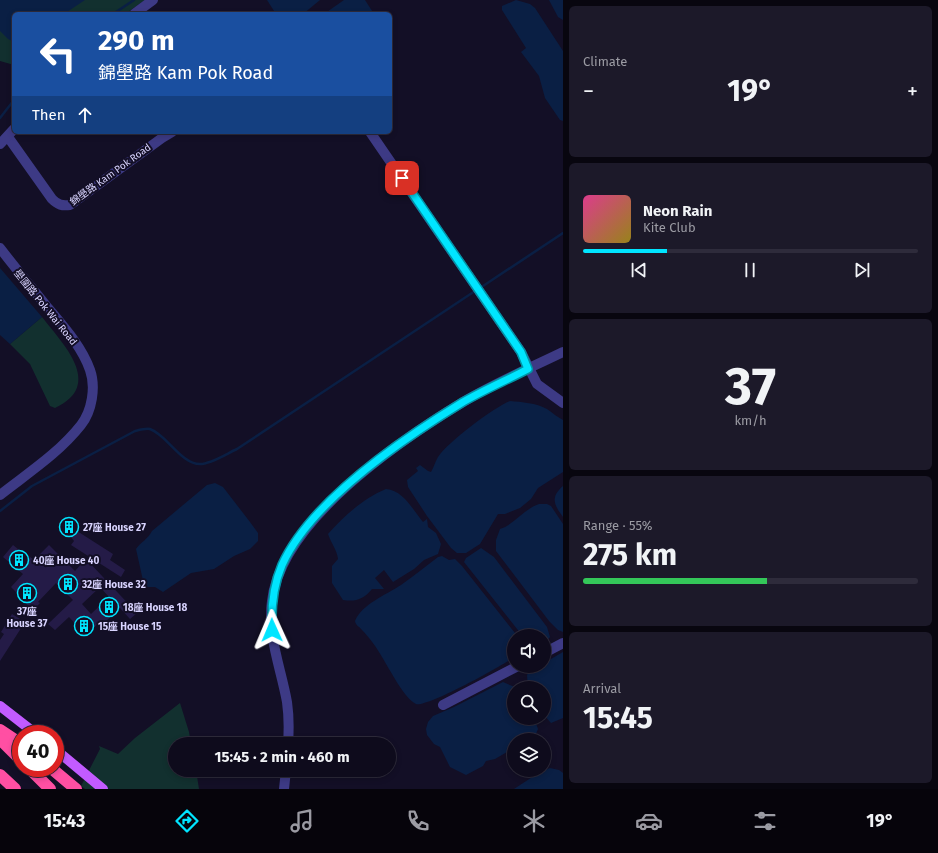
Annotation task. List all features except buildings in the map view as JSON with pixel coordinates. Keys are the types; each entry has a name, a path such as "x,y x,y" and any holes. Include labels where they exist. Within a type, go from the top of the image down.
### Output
{"highway":[{"path":"0,730 12,738"},
{"path":"0,739 12,751"},
{"path":"0,775 15,789"},
{"path":"38,777 50,789"},
{"path":"62,777 76,789"}],"main road":[{"path":"0,706 24,725"},
{"path":"64,756 103,789"}],"street":[{"path":"137,12 153,0"},
{"path":"0,144 11,133"},
{"name":"錦壆路 Kam Pok Road","path":"11,133 52,199 63,206 70,205 155,142 169,134"},
{"path":"371,134 521,352 536,384 563,403"},
{"name":"壆圍路 Pok Wai Road","path":"0,248 64,326 79,347 91,371 93,393 90,409 82,424 66,442 0,495"},
{"path":"288,737 287,702 272,637 272,600 282,565 303,531 348,485 390,452 464,402 563,352"},
{"path":"551,649 563,643"},
{"path":"443,705 507,672"},
{"path":"284,789 285,777"}],"green space":[{"path":"0,0 145,0 128,12 12,12 12,64 0,61"},
{"path":"42,317 69,352 75,364 78,376 77,388 70,399 55,408 50,406 30,364 10,344"},
{"path":"180,703 190,737 168,737 168,777 197,777 199,789 85,789 81,786 100,749 99,746 118,754 135,738"}],"water":[{"path":"0,0 85,0 67,12 12,12 12,41 0,31"},
{"path":"267,0 320,0 305,12 275,12"},
{"path":"344,0 365,0 373,12 327,12"},
{"path":"516,0 530,4 535,8 563,51 563,121 560,120 545,98 539,76 521,52 526,48 502,10 502,6"},
{"path":"549,0 563,0 563,20 558,17"},
{"path":"0,268 42,317 10,344 0,335"},
{"path":"510,401 538,405 547,409 563,420 563,472 538,488 531,499 520,508 505,514 498,514 480,544 466,553 457,553 451,548 427,516 408,487 407,480 418,471 416,468 420,465 431,472 438,457 451,443 482,418"},
{"path":"215,483 223,487 250,522 258,533 258,541 250,549 234,556 214,569 191,573 163,592 155,587 147,587 144,585 136,549 152,531 207,485"},
{"path":"563,486 563,517 557,509 555,497"},
{"path":"386,489 392,490 403,497 423,522 427,519 428,527 436,533 441,544 438,554 424,560 414,569 393,582 384,570 375,578 384,589 372,589 366,595 356,600 343,600 332,583 332,566 338,559 328,534 355,508 370,497"},
{"path":"539,504 547,504 551,506 563,524 563,632 558,630 549,621 496,551 496,540 500,529"},
{"path":"481,548 494,557 548,629 517,629 464,562 466,558"},
{"path":"442,556 449,560 455,559 512,629 507,629 507,661 434,700 416,704 407,696 375,646 355,621 358,615 375,600 401,585 438,557"},
{"path":"563,652 563,718 551,723 551,681 527,681 527,675 528,673 551,673 551,659"},
{"path":"503,682 507,684 507,725 537,725 538,729 536,733 507,733 507,752 495,759 486,761 483,766 466,775 450,767 440,747 434,744 427,735 426,729 428,722 433,716"},
{"path":"551,768 559,770 563,773 563,789 514,789 532,777 551,777"}],"waterway":[{"path":"116,12 134,0"},
{"path":"0,118 12,103"},
{"path":"480,288 563,233"},
{"path":"0,511 32,486 138,430 150,429 156,432 180,455 193,463 204,464 219,458 237,449 475,291"}],"place":[{"name":"27座 House 27","path":"69,527"},
{"name":"40座 House 40","path":"19,560"},
{"name":"32座 House 32","path":"68,584"},
{"name":"37座 House 37","path":"27,593"},
{"name":"18座 House 18","path":"109,607"},
{"name":"15座 House 15","path":"84,626"}],"route":[{"path":"272,630 272,600 282,565 303,531 317,515 348,485 422,429 464,402 528,369 521,352 402,178"}]}
